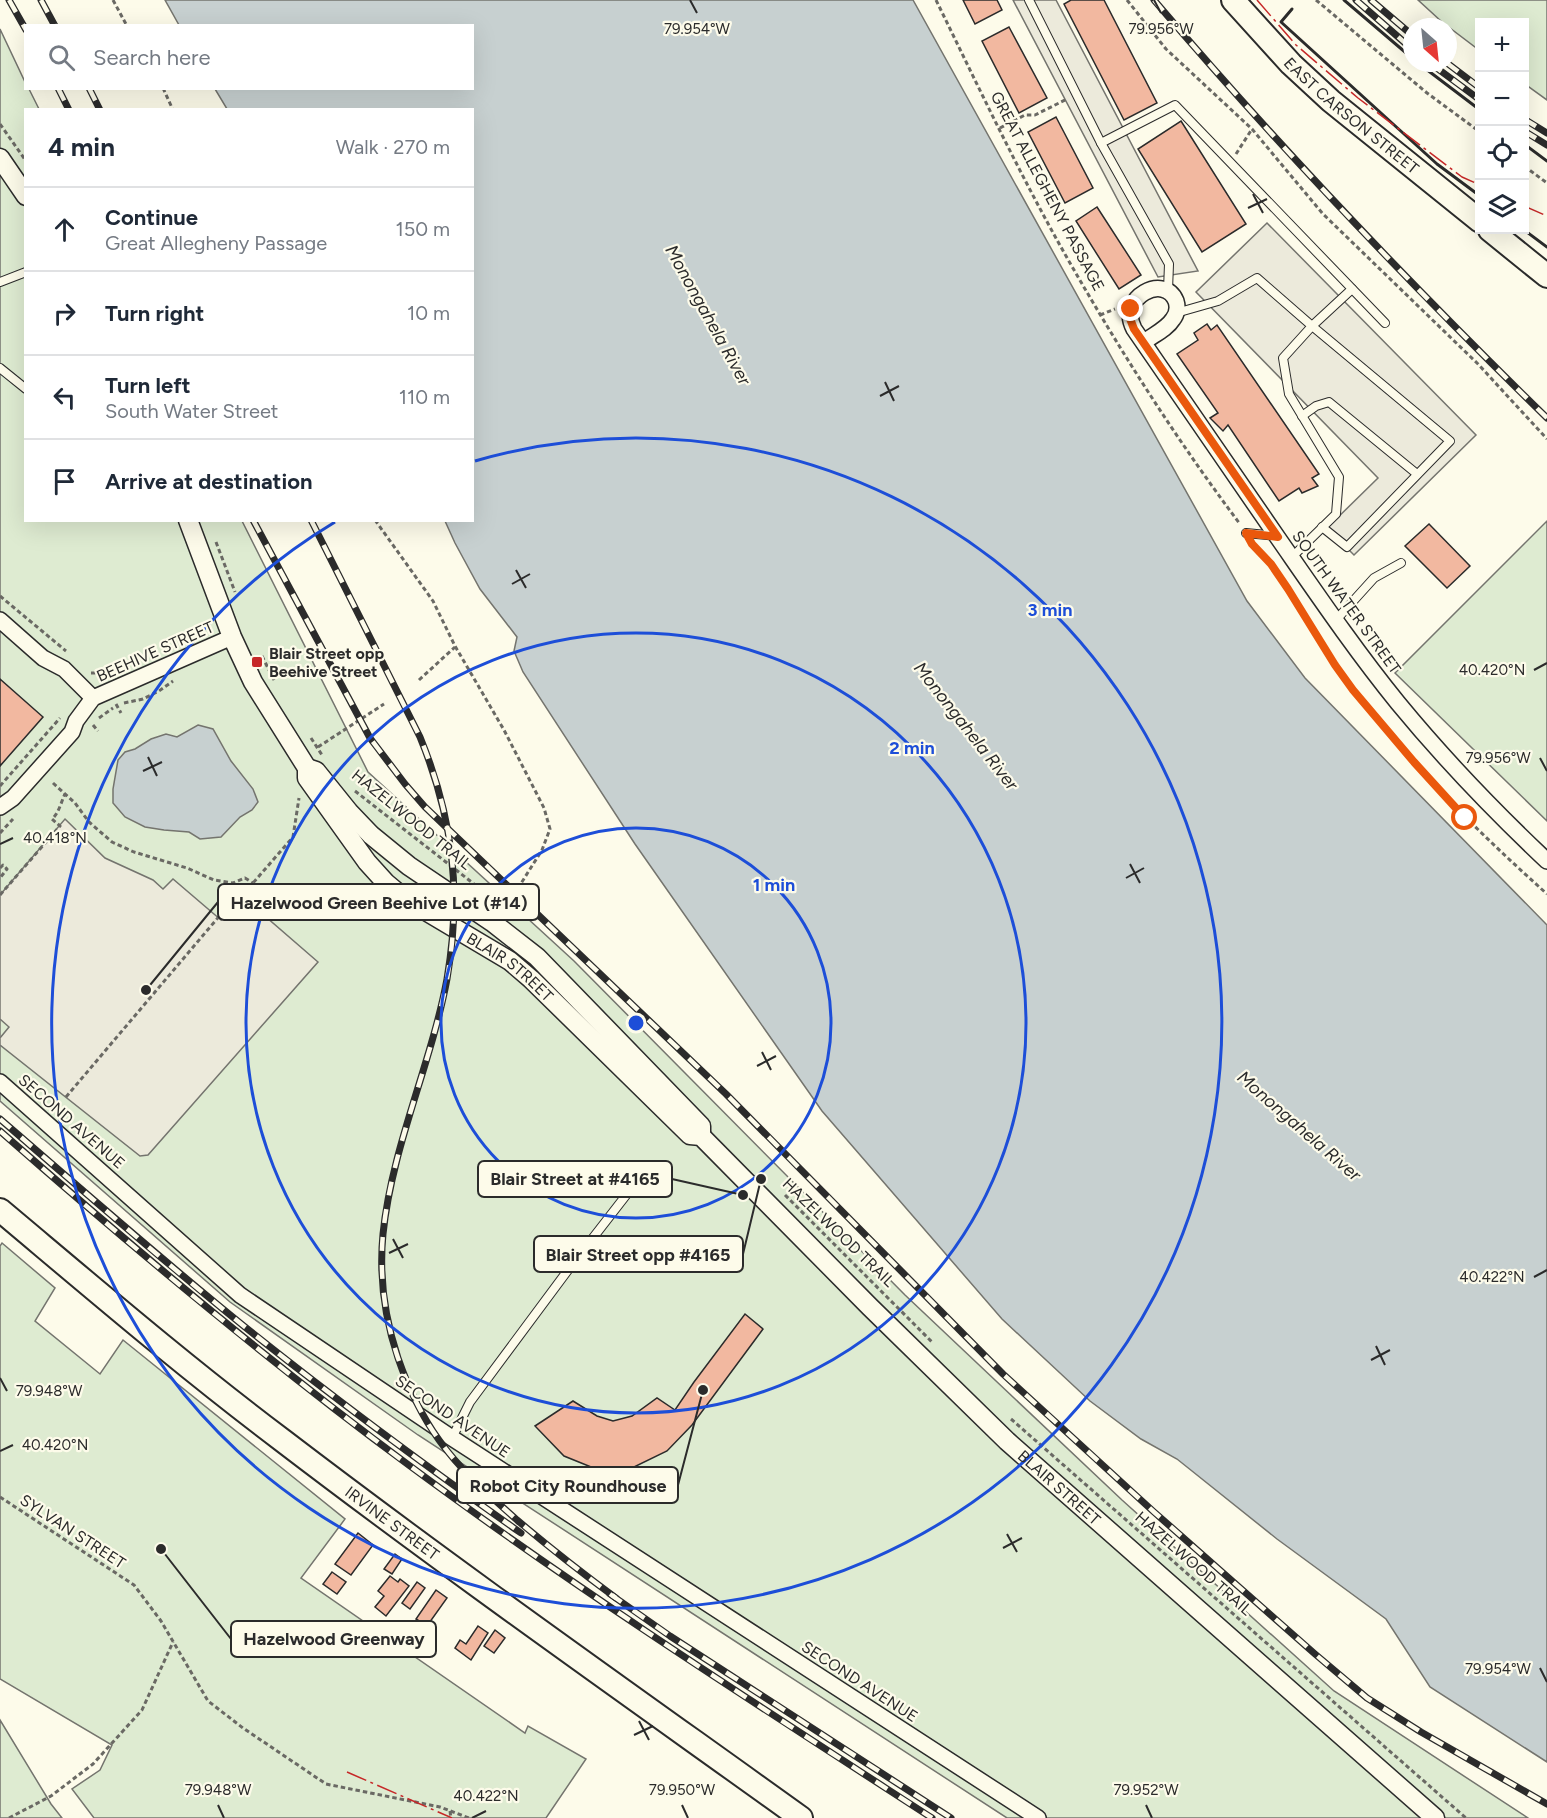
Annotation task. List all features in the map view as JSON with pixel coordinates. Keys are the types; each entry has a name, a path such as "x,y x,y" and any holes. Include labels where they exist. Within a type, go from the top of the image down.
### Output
{"main road":[{"name":"EAST CARSON STREET","path":"1233,0 1291,64 1323,94 1475,218"},
{"path":"1495,234 1547,276"},
{"name":"IRVINE STREET","path":"0,1210 101,1295 279,1438 393,1525 801,1818"}],"street":[{"path":"0,158 24,193"},
{"name":"SOUTH WATER STREET","path":"1168,290 1161,288 1146,292 1135,301 1131,309 1129,316 1131,322 1144,342 1336,620 1382,682 1443,756 1547,861"},
{"path":"1144,342 1168,325 1176,314 1176,302 1168,290"},
{"name":"BLAIR STREET","path":"189,522 232,637 253,682 307,768 307,778 324,804 367,862 386,883 404,898 510,961 690,1135 701,1136 894,1331 1007,1441 1435,1818"},
{"path":"0,620 43,658 64,669 93,698"},
{"name":"BEEHIVE STREET","path":"0,807 13,798 72,732 76,721 93,698 232,637"},
{"name":"BLAIR STREET","path":"307,768 316,771 371,835 409,866 492,922 537,957 701,1126 701,1136"},
{"name":"SECOND AVENUE","path":"0,1082 240,1295 452,1437 1038,1818"}],"lane":[{"path":"1029,0 1101,142 1169,264 1168,290"},
{"path":"1101,142 1175,105 1385,323"},
{"path":"0,282 24,273"},
{"path":"1176,314 1218,301 1257,278 1450,441 1347,547 1322,527"},
{"path":"1292,557 1336,514 1339,477 1289,394 1283,358 1312,326 1352,289"},
{"path":"0,368 24,387"},
{"path":"1302,416 1316,406 1329,402 1418,474"},
{"path":"1246,533 1278,537"},
{"path":"1336,620 1374,578 1401,563"},
{"path":"452,1437 470,1402 627,1194"}],"path":[{"path":"113,0 126,24"},
{"name":"GREAT ALLEGHENY PASSAGE","path":"936,0 1065,254 1154,403 1203,475 1252,544 1271,564 1335,665 1374,716 1465,818 1547,894"},
{"path":"1127,0 1166,49 1252,129 1323,214 1478,364 1547,439"},
{"path":"1316,0 1427,93 1475,129"},
{"path":"164,90 172,108"},
{"path":"999,128 1025,115 1035,115 1077,94"},
{"path":"0,124 24,158"},
{"path":"1230,163 1252,129"},
{"path":"1529,170 1547,183"},
{"path":"376,522 433,602 544,808 550,829 542,850 515,893 502,906 492,922"},
{"path":"214,536 238,600"},
{"path":"0,596 67,652"},
{"path":"419,680 455,646"},
{"path":"259,651 279,689"},
{"path":"83,666 91,674 100,673"},
{"path":"88,732 101,716 112,708 142,699 180,678"},
{"path":"317,748 384,704"},
{"path":"0,786 67,710"},
{"path":"306,732 326,759"},
{"path":"53,783 75,803 89,822 112,842 134,852 187,868 214,880 233,883 245,878 252,883"},
{"name":"HAZELWOOD TRAIL","path":"353,789 509,913"},
{"path":"0,895 60,826 52,819 57,815 65,794"},
{"path":"66,1097 233,900 252,883 293,837 300,794"},
{"path":"0,833 15,816"},
{"path":"0,868 3,865 7,869 0,878"},
{"name":"HAZELWOOD TRAIL","path":"784,1194 938,1348"},
{"name":"HAZELWOOD TRAIL","path":"1004,1412 1466,1818"},
{"name":"SYLVAN STREET","path":"0,1497 134,1584 173,1641"},
{"path":"9,1818 51,1796 93,1764 142,1710 173,1641"},
{"path":"173,1641 208,1701 243,1728 326,1784 440,1807 469,1818"},
{"path":"450,1811 451,1818"}],"green space":[{"path":"1418,0 1547,0 1547,100 1529,87 1529,18 1475,18 1475,47 1457,33 1457,18 1438,18"},
{"path":"0,29 24,80 24,90 30,90 38,108 24,108 24,522 243,522 368,772 574,961 905,1295 1122,1500 1334,1691 1528,1818 1007,1818 418,1435 230,1302 0,1101"},
{"path":"1547,521 1547,821 1395,673"},
{"path":"2,1243 55,1288 35,1321 100,1374 123,1340 345,1519 301,1578 525,1733 528,1726 586,1759 546,1818 94,1818 72,1789 100,1770 112,1745 0,1679 0,1246"},
{"path":"0,1720 51,1804 62,1818 0,1818"}],"shaded area":[{"path":"1013,0 1056,0 1198,271 1158,277"},
{"path":"1267,223 1476,435 1354,555 1327,528 1378,478 1196,292"},
{"path":"65,819 105,858 153,880 163,889 173,879 221,920 234,905 244,904 259,911 318,962 148,1155 140,1156 0,1045 0,1038 9,1027 0,1019 0,895"}],"water":[{"name":"Monongahela River","path":"165,0 913,0 1247,601 1305,678 1547,925 1547,1762 1430,1687 1386,1619 1277,1539 1177,1459 1141,1439 1090,1401 1002,1319 822,1111 635,844 523,672 514,651 517,637 480,589 445,522 474,522 474,108 226,108 216,90 474,90 474,24 178,24"},
{"path":"198,725 213,729 231,761 253,789 258,802 252,810 240,817 221,837 200,839 189,832 145,827 125,817 113,803 118,760 125,752 151,739 166,734 177,737"}],"building":[{"path":"963,0 997,0 1002,10 975,24"},
{"path":"1071,0 1104,0 1157,103 1124,120 1064,4"},
{"path":"1009,27 1047,98 1019,113 982,41"},
{"path":"1056,117 1093,188 1065,203 1028,132"},
{"path":"1181,121 1246,224 1202,252 1138,149"},
{"path":"1097,207 1141,275 1119,289 1076,221"},
{"path":"1207,324 1211,330 1217,325 1319,474 1312,478 1318,486 1302,493 1299,488 1279,501 1228,425 1223,431 1210,418 1218,413 1177,354 1198,340 1194,333"},
{"path":"1429,524 1470,566 1447,588 1405,546"},
{"path":"0,679 43,717 0,766"},
{"path":"745,1314 763,1329 692,1425 667,1451 632,1468 596,1469 564,1456 535,1426 573,1401 597,1416 613,1421 632,1416 657,1398 675,1410"},
{"path":"358,1533 373,1545 351,1575 335,1564"},
{"path":"395,1554 402,1559 392,1574 384,1569"},
{"path":"332,1572 346,1582 337,1594 323,1584"},
{"path":"390,1576 398,1582 400,1579 409,1586 386,1616 375,1607 384,1596 378,1591"},
{"path":"417,1582 425,1588 410,1609 402,1603"},
{"path":"436,1590 447,1598 427,1626 416,1619"},
{"path":"478,1626 488,1633 471,1660 455,1648 460,1640 466,1644"},
{"path":"495,1630 505,1638 494,1653 484,1646"}],"railway":[{"path":"9,0 24,26"},
{"path":"41,0 54,24"},
{"path":"1154,0 1248,108 1346,214 1547,418"},
{"path":"1356,0 1403,41"},
{"path":"1371,0 1403,27"},
{"path":"1457,71 1475,84"},
{"path":"1442,72 1475,96"},
{"path":"59,90 68,108"},
{"path":"90,90 99,108"},
{"path":"1529,122 1547,133"},
{"path":"1529,134 1547,145"},
{"path":"254,522 370,738 425,807 726,1094 1003,1374 1154,1512 1367,1698 1421,1732 1547,1804"},
{"path":"312,522 420,737 440,797 452,856 454,916 447,979 432,1043 403,1137 383,1234 383,1281 386,1312 393,1343 406,1380 421,1411 439,1440 457,1462 517,1520 616,1598"},
{"path":"0,1119 245,1327 382,1432 521,1533"},
{"path":"0,1131 202,1303 410,1466 603,1602 932,1818"},
{"path":"610,1594 670,1636 951,1818"}],"wall":[{"path":"1344,0 1403,50"},
{"path":"1292,9 1281,22 1437,164 1475,192"},
{"path":"1430,72 1475,106"},
{"path":"1529,148 1547,161"},
{"path":"1529,234 1547,247"}],"power":[{"path":"1257,0 1296,45 1358,98 1462,177 1475,183"},
{"path":"1529,208 1547,216"},
{"path":"347,1772 452,1818"}],"place":[{"name":"Blair Street opp Beehive Street","path":"257,662"},
{"name":"Hazelwood Green Beehive Lot (#14)","path":"146,990"},
{"name":"Blair Street opp #4165","path":"761,1179"},
{"name":"Blair Street at #4165","path":"743,1195"},
{"name":"Robot City Roundhouse","path":"703,1390"},
{"name":"Hazelwood Greenway","path":"161,1549"}],"route":[{"path":"1131,309 1129,316 1134,329 1278,537 1246,533 1252,544 1271,564 1353,690 1465,818"}]}
